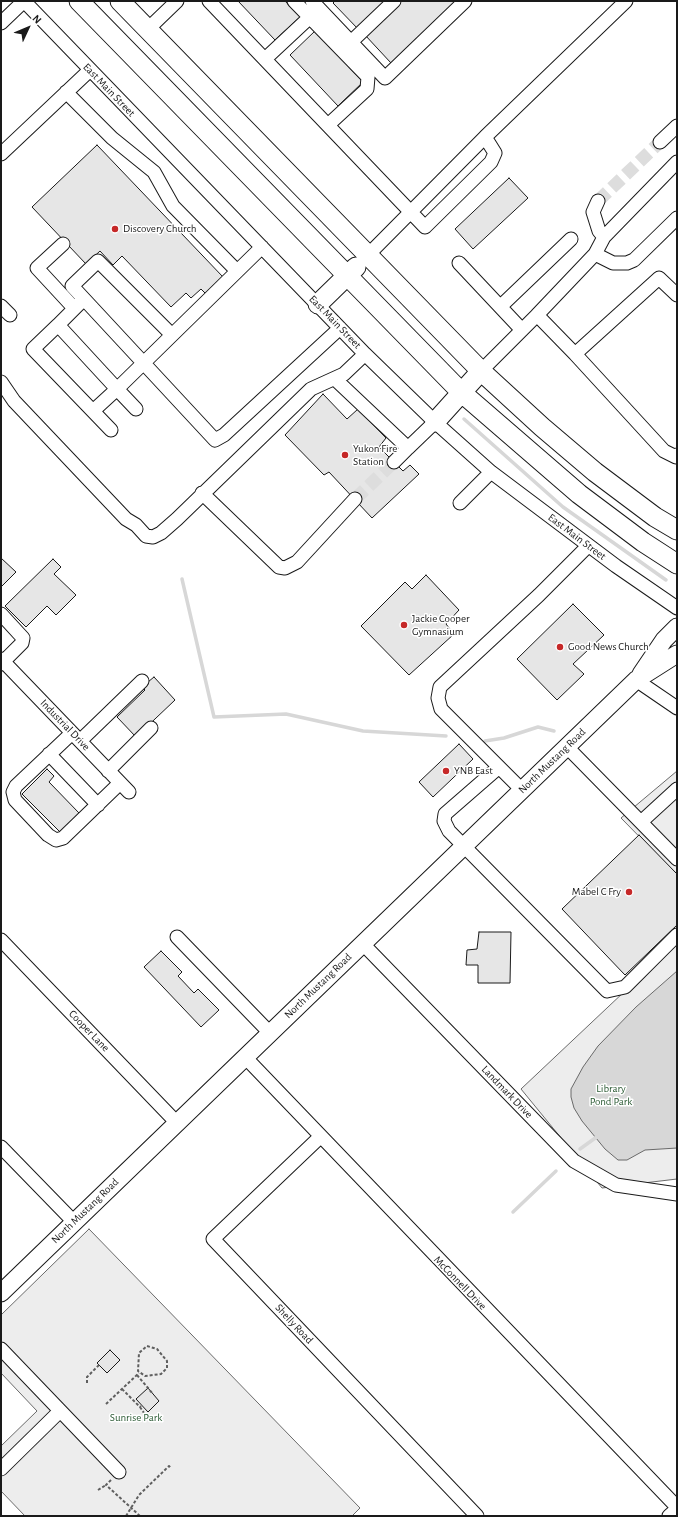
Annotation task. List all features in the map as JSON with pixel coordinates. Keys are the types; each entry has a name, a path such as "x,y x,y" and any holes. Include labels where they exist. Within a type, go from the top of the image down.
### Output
{"highway":[{"path":"79,1 461,392 579,494 643,542 677,564"},
{"path":"120,1 481,372 595,472 655,517 677,530"},
{"path":"318,304 367,256"},
{"path":"435,422 481,372"}],"main road":[{"name":"North Mustang Road","path":"1,1292 636,680 664,640 677,627"},
{"name":"North Mustang Road","path":"636,680 677,654"}],"street":[{"path":"1,23 24,1"},
{"name":"East Main Street","path":"24,1 365,354 435,422 491,472 588,546 677,608"},
{"path":"148,29 176,1"},
{"path":"209,1 425,227 491,162 495,153 485,138"},
{"path":"294,1 318,7 385,78 465,1"},
{"path":"351,42 394,1"},
{"path":"367,256 485,138 626,1"},
{"path":"265,59 318,7"},
{"path":"318,7 368,77 367,89 328,125"},
{"path":"1,154 90,70"},
{"path":"66,92 117,142 154,172 174,206 237,271"},
{"path":"660,142 677,126"},
{"path":"481,372 595,254 604,237 677,162"},
{"path":"598,201 593,212 599,231 604,237"},
{"path":"595,254 613,263 627,264 634,260 677,218"},
{"path":"501,306 571,239"},
{"path":"63,244 37,268 74,308"},
{"path":"93,411 262,247"},
{"path":"172,335 98,261 72,286 215,440 224,435 340,328"},
{"path":"459,263 522,330"},
{"path":"575,354 659,278 677,296"},
{"path":"84,299 33,350 111,430"},
{"path":"537,315 664,451 677,456"},
{"path":"58,325 136,409"},
{"path":"2,385 14,401 126,519 136,525 146,536 153,537 161,534 311,389 344,374 365,354"},
{"path":"335,379 408,448"},
{"path":"394,462 435,422"},
{"path":"460,503 491,472"},
{"path":"202,493 279,567 285,568 297,562 355,499"},
{"path":"522,790 441,709 438,698 440,687 539,595 588,546"},
{"path":"1,614 23,638 22,643 2,662"},
{"name":"Industrial Drive","path":"2,662 124,788 98,805"},
{"path":"636,680 677,708"},
{"path":"49,754 98,805 63,838 56,840 48,835 15,800 13,792 16,786 49,754 76,737 142,682"},
{"path":"108,771 151,728"},
{"path":"567,747 677,859"},
{"path":"499,768 445,814 444,821 449,831 465,845 607,991 625,987 677,935"},
{"path":"641,822 677,789"},
{"path":"177,937 270,1033"},
{"name":"Cooper Lane","path":"1,940 177,1123"},
{"name":"Landmark Drive","path":"363,944 574,1161 616,1185 677,1194"},
{"name":"McConnell Drive","path":"245,1058 320,1138 677,1508"},
{"name":"Shelly Road","path":"320,1138 213,1239 472,1514"},
{"path":"1,1147 74,1222"},
{"path":"1,1349 119,1472"},
{"path":"1,1469 60,1411"},
{"path":"669,1516 677,1508"}],"path":[{"path":"138,1374 145,1376 156,1376 165,1370 166,1361 154,1347 146,1346 139,1353 137,1369 138,1374 154,1393 153,1394"},
{"path":"87,1383 87,1377 99,1365"},
{"path":"106,1404 138,1374"},
{"path":"122,1389 144,1413"},
{"path":"126,1516 139,1495 169,1466 171,1468"},
{"path":"98,1490 106,1485 119,1472"},
{"path":"106,1485 140,1516"}],"shaded area":[{"path":"677,771 677,875 621,818"},
{"name":"Library Pond Park","path":"677,942 677,1179 602,1188 521,1089"},
{"path":"677,971 677,1148 645,1150 627,1160 618,1160 605,1149 582,1121 574,1108 571,1097 571,1089 583,1067 598,1046 636,1007"},
{"name":"Sunrise Park","path":"89,1229 360,1508 352,1516 25,1516 1,1491 1,1446 37,1411 1,1373 1,1315"}],"building":[{"path":"238,1 285,1 300,17 275,40"},
{"path":"335,1 390,1 359,30 333,3"},
{"path":"401,1 456,1 391,63 365,35"},
{"path":"315,31 363,82 338,106 290,55"},
{"name":"Discovery Church","path":"97,145 223,277 206,294 201,289 191,298 186,293 171,307 122,256 113,265 100,251 86,264 32,207"},
{"path":"509,178 528,198 473,249 455,229"},
{"name":"Yukon Fire Station","path":"323,394 347,419 358,409 386,438 379,447 403,471 410,465 419,474 372,518 329,472 324,475 285,435"},
{"path":"1,558 16,572 1,587"},
{"path":"53,559 61,567 54,574 76,595 56,615 47,606 26,627 5,606"},
{"name":"Jackie Cooper Gymnasium","path":"426,575 459,610 446,624 454,634 409,675 361,626 405,582 412,589"},
{"name":"Good News Church","path":"573,604 604,635 573,664 584,674 557,700 517,659"},
{"path":"154,677 175,700 136,737 117,717 145,690 142,687"},
{"name":"YNB East","path":"459,744 473,759 433,797 419,782"},
{"path":"47,769 54,776 49,782 79,813 60,832 22,794"},
{"name":"Mabel C Fry","path":"639,835 677,874 677,925 625,975 562,909"},
{"path":"479,932 511,932 510,983 478,983 478,965 466,965 467,950 477,949"},
{"path":"161,951 182,972 178,976 194,993 198,989 219,1010 201,1027 144,967"},
{"path":"110,1350 120,1360 107,1373 97,1363"},
{"path":"148,1388 159,1401 148,1412 136,1399"}],"waterway":[{"path":"464,419 563,507 666,580"},
{"path":"182,579 214,717 286,714 363,731 446,736"},
{"path":"485,741 504,738 538,727 554,731"},
{"path":"580,1149 598,1136"},
{"path":"513,1212 556,1171"}],"tunnel":[{"path":"598,201 660,142"},
{"path":"355,499 394,462"}],"place":[{"name":"Discovery Church","path":"115,229"},
{"name":"Yukon Fire Station","path":"345,455"},
{"name":"Jackie Cooper Gymnasium","path":"404,625"},
{"name":"Good News Church","path":"560,647"},
{"name":"YNB East","path":"446,771"},
{"name":"Mabel C Fry","path":"629,892"}]}
